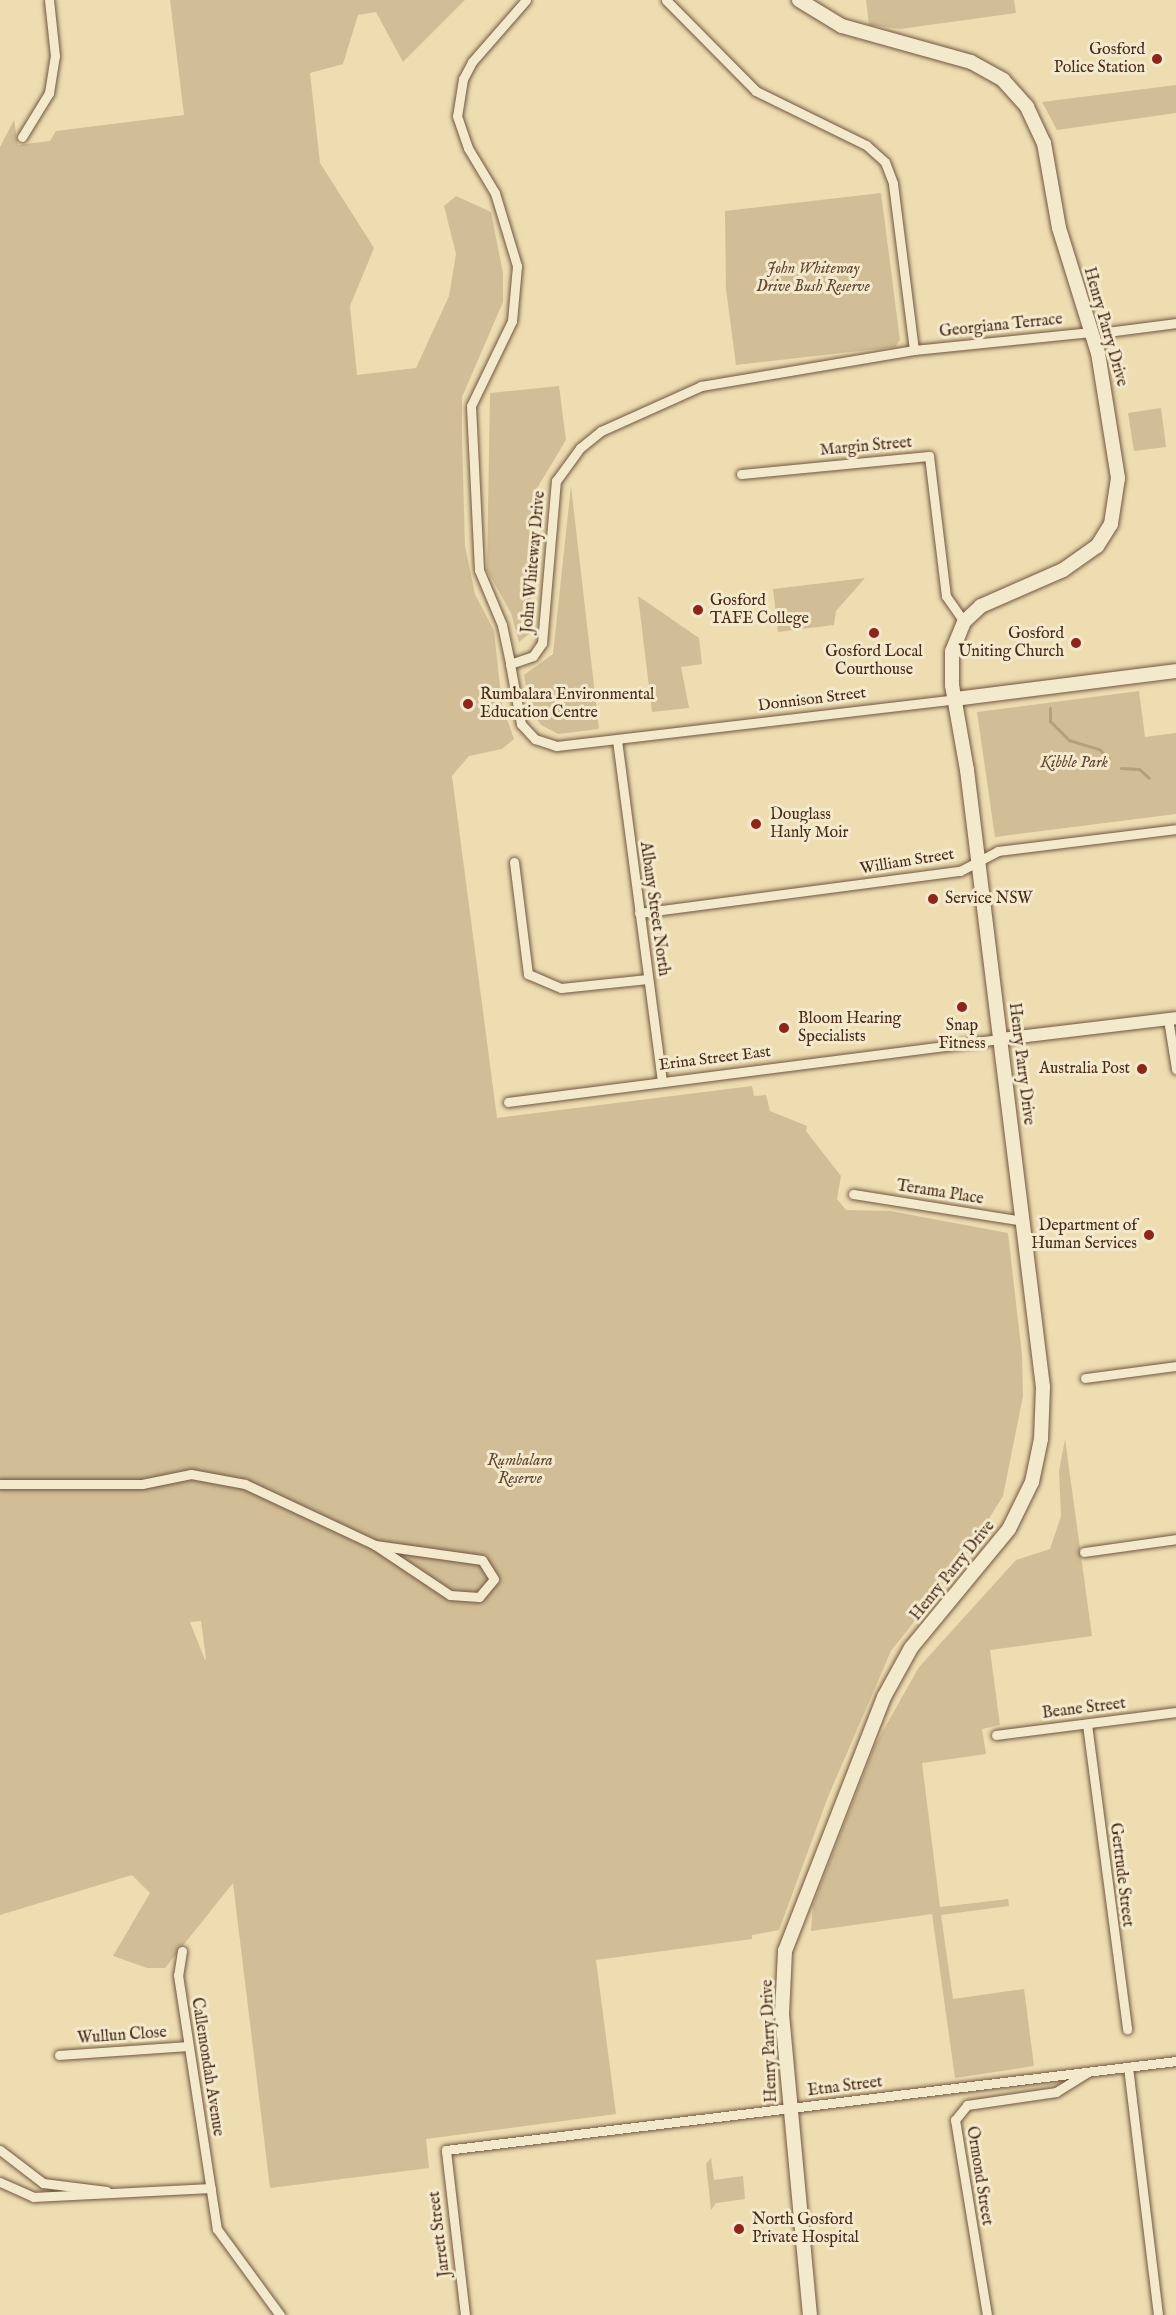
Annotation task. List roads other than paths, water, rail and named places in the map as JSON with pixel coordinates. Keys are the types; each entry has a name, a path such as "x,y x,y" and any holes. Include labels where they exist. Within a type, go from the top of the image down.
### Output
{"main road":[{"name":"Henry Parry Drive","path":"799,0 842,26 971,62 1021,98 1044,143 1061,235 1091,332 1117,463 1111,524 1097,546 1076,563 991,600 964,622 952,651 955,699 979,860 1043,1387 1032,1482 1009,1529 911,1648 895,1677 800,1904 785,1951 782,1988 789,2109 810,2315"},
{"name":"Donnison Street","path":"955,699 1176,671"}],"street":[{"path":"22,137 49,93 55,56 50,0"},
{"name":"John Whiteway Drive","path":"526,0 472,62 463,79 457,116 468,148 495,194 517,266 512,321 471,406 479,570 502,625 510,664 540,648 556,481 580,447 601,430 701,386 914,350"},
{"path":"666,0 756,91 866,145 885,162 895,193 914,350"},
{"path":"1107,332 1176,323"},
{"name":"Georgiana Terrace","path":"914,350 1091,332"},
{"name":"Margin Street","path":"741,474 929,456 946,596 964,622"},
{"name":"Donnison Street","path":"510,664 517,714 534,739 557,746 955,699"},
{"name":"Albany Street North","path":"617,740 662,1082"},
{"name":"William Street","path":"639,913 960,871 998,851 1176,829"},
{"path":"514,862 528,974 561,988 648,979"},
{"path":"1172,1018 1176,1069"},
{"name":"Erina Street East","path":"508,1102 1172,1018"},
{"name":"Terama Place","path":"853,1194 1023,1221"},
{"path":"1084,1378 1176,1366"},
{"path":"0,1484 142,1484 202,1476 245,1484 375,1545 450,1596 479,1598 494,1579 482,1560 375,1545"},
{"path":"1084,1551 1176,1539"},
{"name":"Beane Street","path":"996,1735 1176,1712"},
{"name":"Gertrude Street","path":"1087,1724 1126,2029"},
{"name":"Callemondah Avenue","path":"182,1951 178,1975 217,2229 280,2315"},
{"name":"Wullun Close","path":"59,2055 188,2046"},
{"name":"Etna Street","path":"446,2150 1176,2061"},
{"path":"1128,2067 1158,2315"},
{"name":"Ormond Street","path":"987,2315 955,2120 967,2105 1056,2092 1092,2070"},
{"path":"0,2150 43,2183 131,2195"},
{"name":"Jarrett Street","path":"446,2150 465,2315"},
{"path":"0,2182 33,2197 131,2195 211,2188"}],"waterway":[{"path":"1050,708 1050,721 1069,740 1099,749 1109,759"},
{"path":"1121,768 1139,769 1149,778"}],"place":[{"name":"Gosford Police Station","path":"1157,59"},
{"name":"Gosford TAFE College","path":"698,610"},
{"name":"Gosford Local Courthouse","path":"874,633"},
{"name":"Gosford Uniting Church","path":"1076,643"},
{"name":"Rumbalara Environmental Education Centre","path":"468,704"},
{"name":"Douglass Hanly Moir","path":"756,824"},
{"name":"Service NSW","path":"933,899"},
{"name":"Snap Fitness","path":"962,1007"},
{"name":"Bloom Hearing Specialists","path":"784,1028"},
{"name":"Australia Post","path":"1142,1069"},
{"name":"Department of Human Services","path":"1149,1235"},
{"name":"North Gosford Private Hospital","path":"739,2229"}],"park label":[{"name":"John Whiteway Drive Bush Reserve","path":"813,278"},
{"name":"Kibble Park","path":"1074,763"},
{"name":"Rumbalara Reserve","path":"520,1470"}]}
